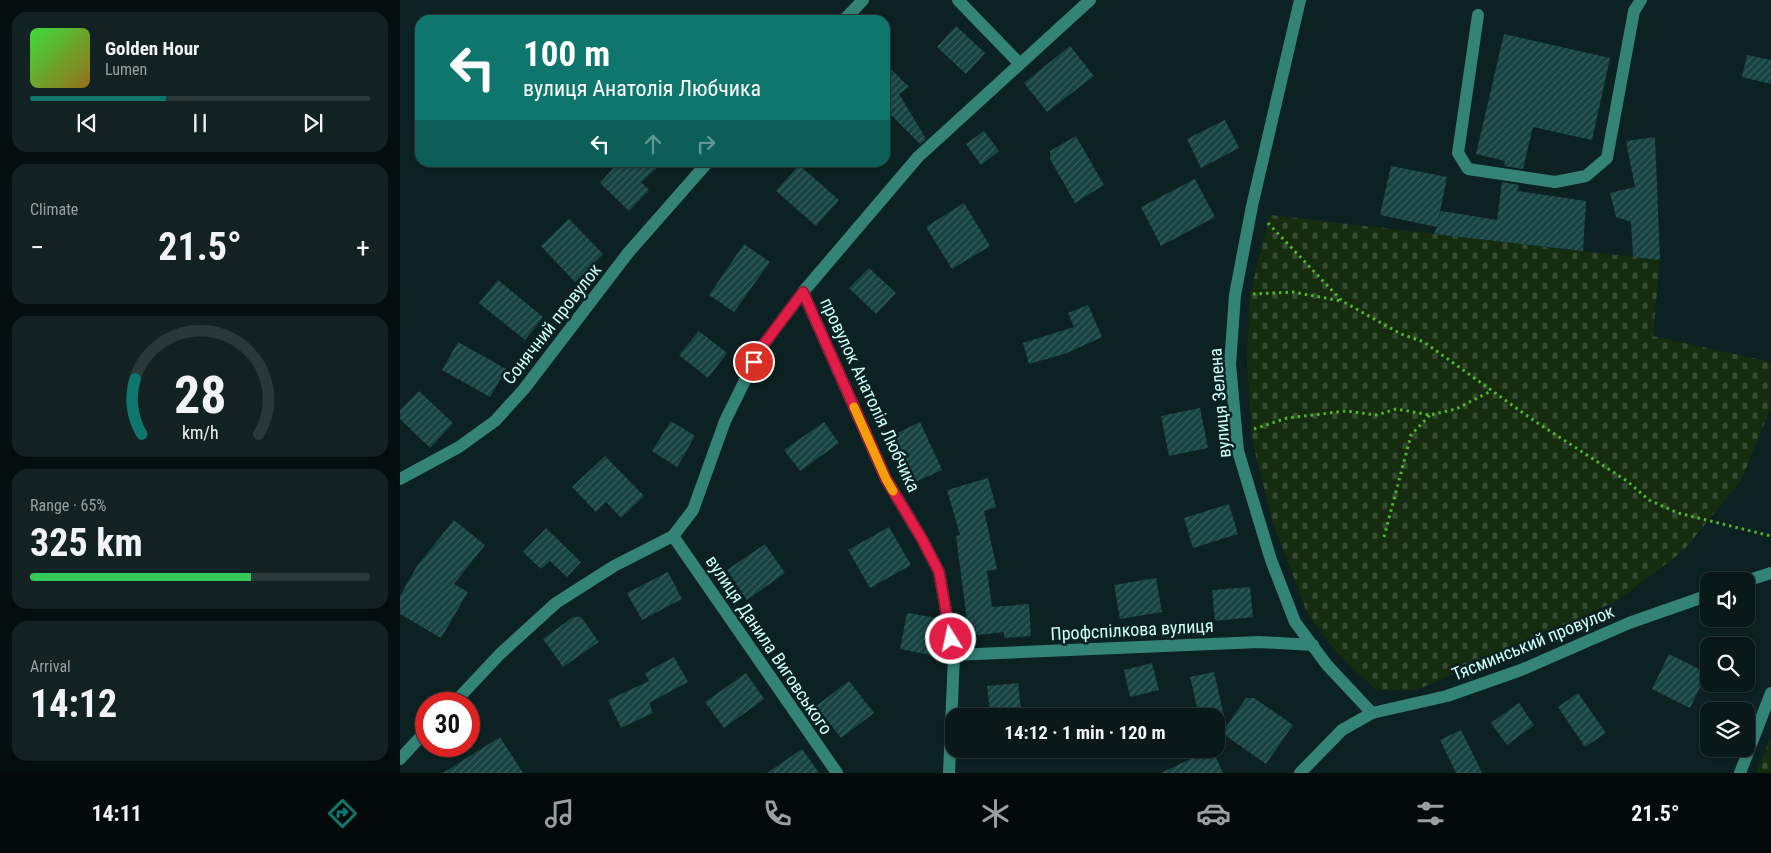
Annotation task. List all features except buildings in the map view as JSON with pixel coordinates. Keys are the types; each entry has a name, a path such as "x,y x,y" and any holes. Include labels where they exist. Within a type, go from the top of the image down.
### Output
{"street":[{"path":"849,15 863,0"},
{"path":"958,0 1019,63"},
{"path":"464,692 500,654 556,603 614,566 673,536 693,510 725,421 761,348 803,292 918,157 1090,0"},
{"name":"вулиця Зелена","path":"1300,0 1252,206 1235,295 1230,364 1238,451 1271,560 1295,622 1327,665 1372,713"},
{"path":"1478,15 1458,153 1468,169 1555,182 1586,176 1607,158 1634,11 1641,0"},
{"name":"Сонячний провулок","path":"400,479 459,447 495,421 524,389 628,253 704,167"},
{"name":"провулок Анатолія Любчика","path":"803,292 886,479 922,539 939,572 954,655 949,773"},
{"name":"вулиця Данила Виговського","path":"673,536 837,773"},
{"path":"1755,579 1771,573"},
{"name":"Тясминський провулок","path":"1300,773 1342,730 1372,713 1447,696 1521,670 1629,623 1700,598"},
{"name":"Профспілкова вулиця","path":"954,655 1259,642 1313,646"},
{"path":"1740,773 1771,693"},
{"path":"400,759 415,743"}],"path":[{"path":"1252,206 1342,301 1401,334 1424,342 1533,420 1627,481 1650,500 1678,513 1771,536"},
{"path":"1235,295 1293,292 1342,301"},
{"path":"1237,434 1287,418 1346,411 1377,415 1396,409 1430,415 1456,409 1491,390"},
{"path":"1384,537 1411,434 1430,415"}],"green space":[{"path":"1270,215 1660,260 1653,336 1771,362 1771,407 1741,481 1683,551 1617,601 1417,690 1376,690 1339,655 1308,615 1273,523 1252,440 1247,358 1250,294"},
{"path":"1771,737 1771,773 1756,773"}],"slow traffic":[{"path":"854,407 893,491"}],"route":[{"path":"754,362 761,348 803,292 886,479 922,539 939,572 951,639"}]}
